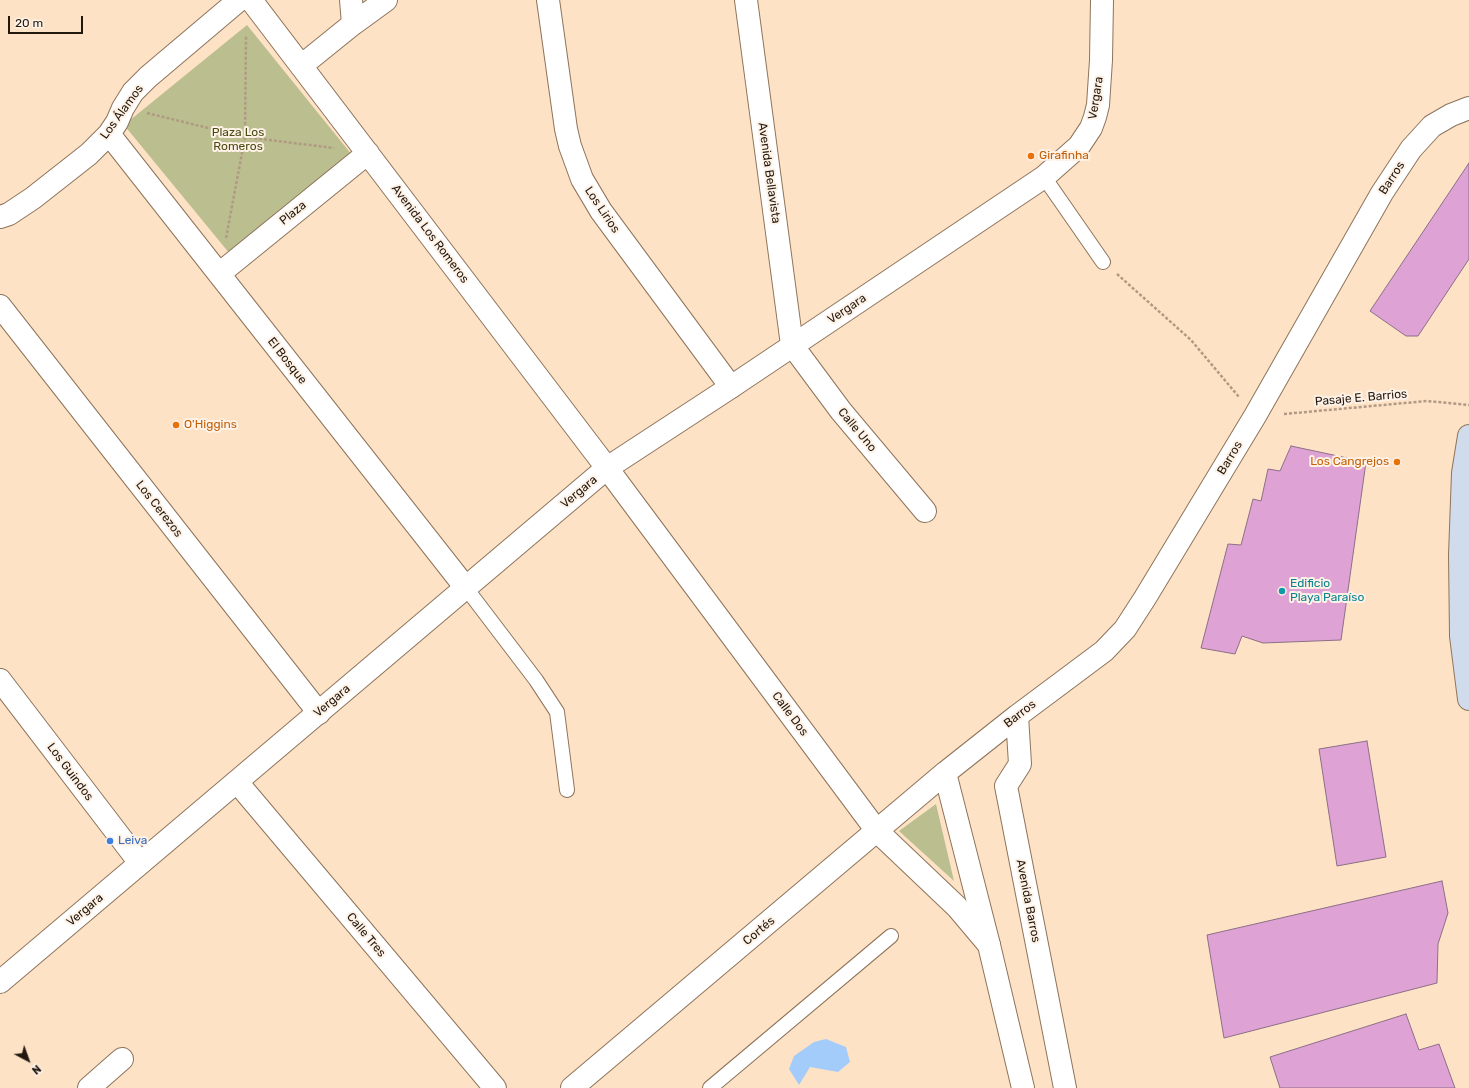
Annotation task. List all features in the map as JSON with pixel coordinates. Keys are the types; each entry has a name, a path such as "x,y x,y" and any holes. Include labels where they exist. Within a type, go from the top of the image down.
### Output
{"main road":[{"path":"1469,436 1463,473 1460,554 1461,636 1469,699"}],"street":[{"name":"Los Álamos","path":"0,217 9,214 59,179 89,154 109,134 117,122 123,108 134,92 148,77 239,0"},
{"name":"Avenida Los Romeros","path":"251,0 607,468"},
{"path":"350,0 353,24"},
{"path":"301,66 353,24 386,0"},
{"name":"Los Lirios","path":"548,0 566,129 571,152 582,179 601,211 731,387"},
{"name":"Avenida Bellavista","path":"746,0 792,345"},
{"name":"Vergara","path":"0,982 607,468 731,387 1044,177 1079,146 1086,137 1095,116 1101,60 1102,0"},
{"name":"Barros","path":"945,773 1017,716 1104,651 1125,629 1255,416 1382,193 1411,149 1432,126 1451,115 1469,108"},
{"name":"El Bosque","path":"109,134 466,588"},
{"name":"Plaza","path":"219,274 368,153"},
{"name":"Los Cerezos","path":"0,306 319,713"},
{"name":"Calle Uno","path":"792,345 841,411 925,511"},
{"name":"Calle Dos","path":"607,468 877,831 957,907 989,945"},
{"name":"Los Guindos","path":"0,680 140,863"},
{"name":"Avenida Barros","path":"1017,716 1020,764 1006,786 1065,1088"},
{"path":"945,773 989,945 1023,1088"},
{"name":"Cortés","path":"572,1088 945,773"},
{"name":"Calle Tres","path":"237,782 495,1088"},
{"path":"89,1088 122,1059"}],"lane":[{"path":"1044,177 1102,262"},
{"path":"466,588 536,680 557,712 567,790"},
{"path":"710,1088 891,936"}],"path":[{"path":"219,274 245,136 246,30"},
{"path":"123,108 245,136 368,153"},
{"path":"1102,262 1191,340 1255,416"},
{"name":"Pasaje E. Barrios","path":"1255,416 1427,401 1469,404"}],"green space":[{"name":"Plaza Los Romeros","path":"247,25 352,155 230,254 124,125"},
{"path":"936,804 954,881 899,831"}],"water":[{"path":"826,1039 846,1047 850,1062 838,1072 810,1067 799,1085 789,1069 794,1056 814,1042"}],"building":[{"path":"1469,163 1469,259 1418,336 1406,336 1370,311"},
{"name":"Edificio Playa Paraíso","path":"1291,446 1366,462 1341,640 1263,643 1242,636 1235,654 1201,648 1228,544 1241,545 1253,499 1261,501 1268,469 1280,471"},
{"path":"1367,741 1386,857 1337,866 1319,749"},
{"path":"1442,881 1448,913 1438,944 1437,983 1224,1038 1207,935"},
{"path":"1406,1014 1419,1050 1439,1044 1455,1088 1280,1088 1270,1057"}],"place":[{"name":"Girafinha","path":"1031,156"},
{"name":"O'Higgins","path":"176,425"},
{"name":"Los Cangrejos","path":"1397,462"},
{"name":"Edificio Playa Paraíso","path":"1282,591"},
{"name":"Leiva","path":"110,841"}]}
